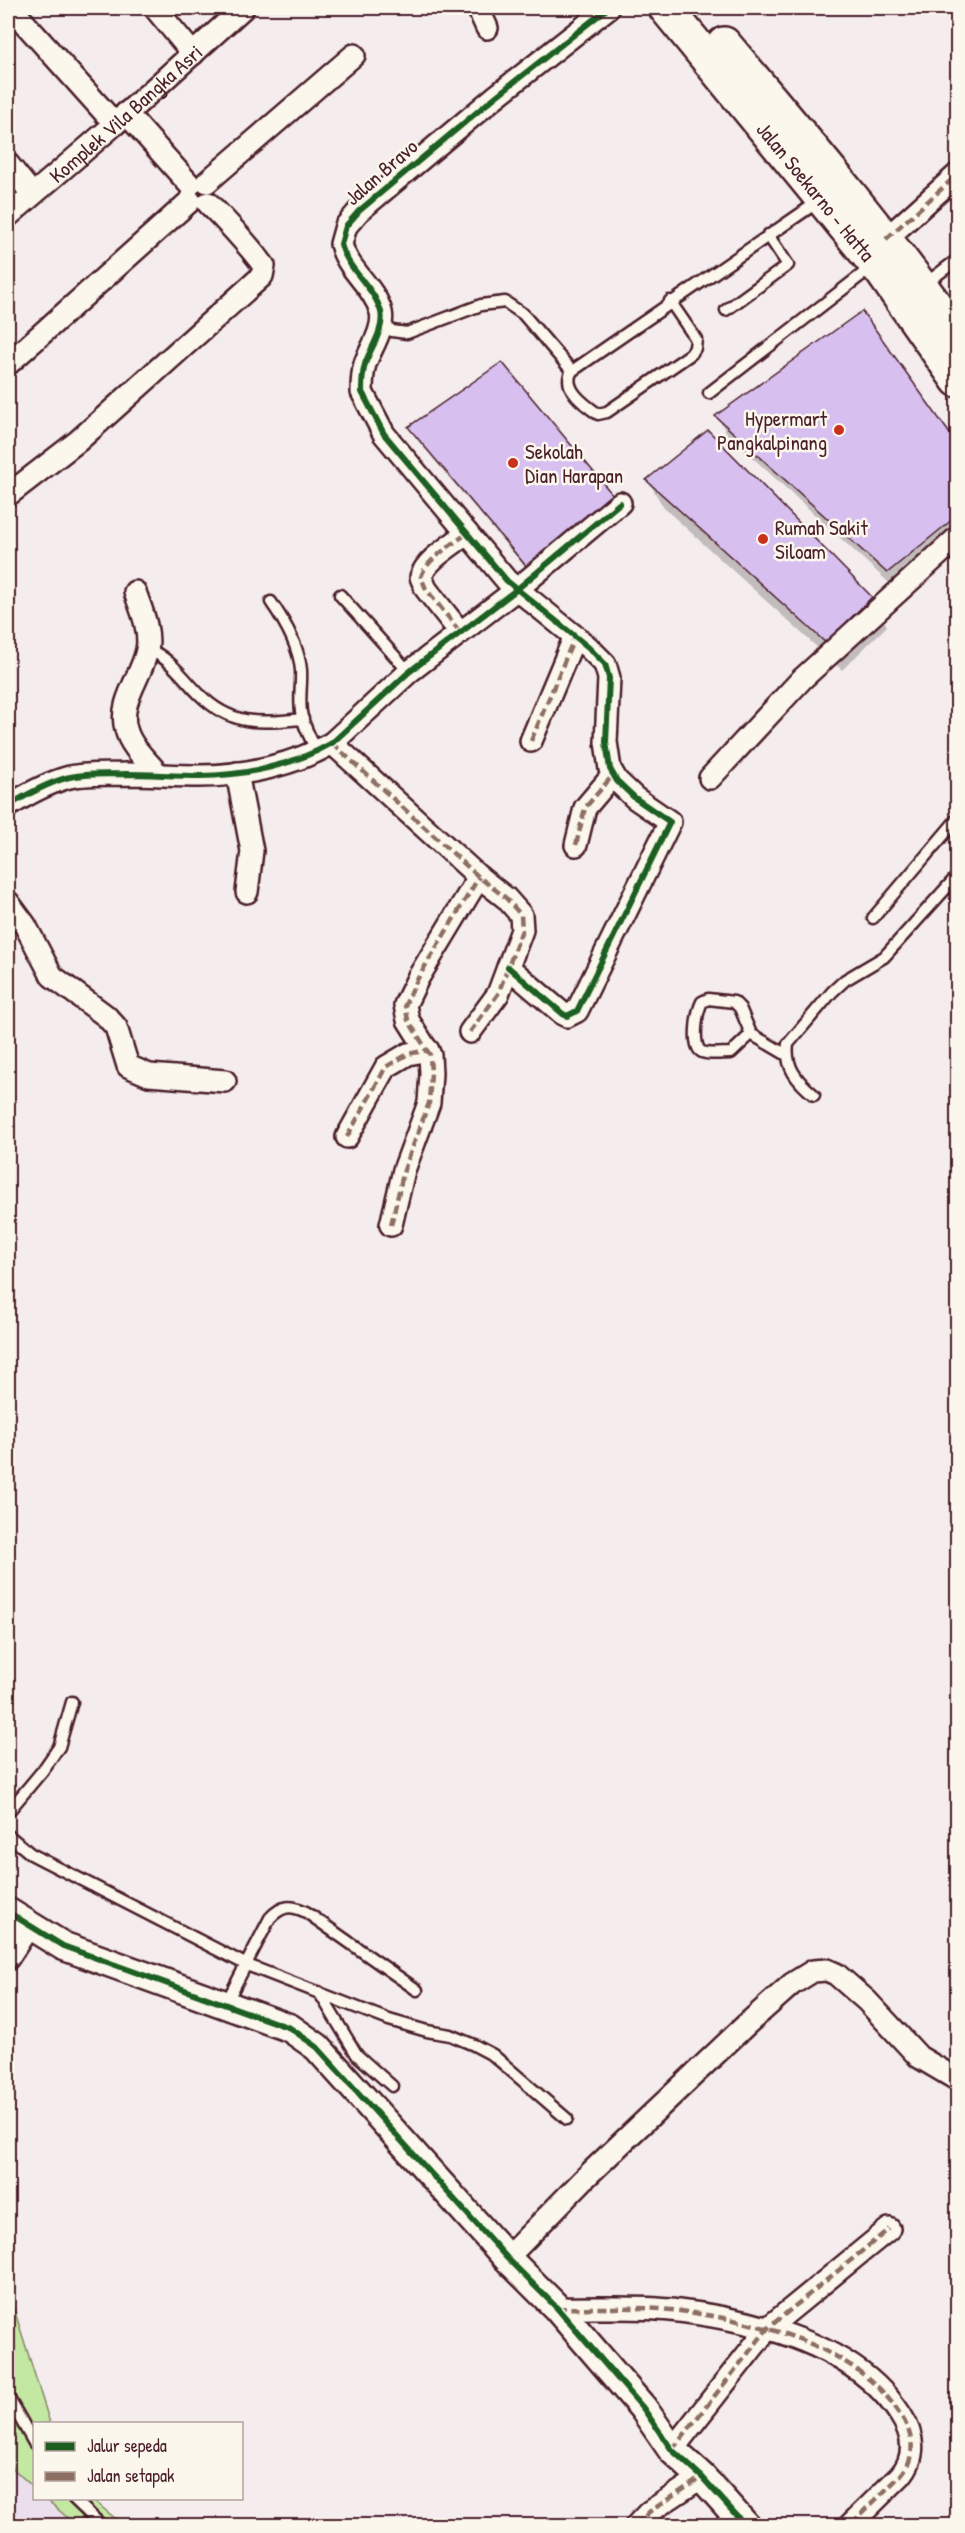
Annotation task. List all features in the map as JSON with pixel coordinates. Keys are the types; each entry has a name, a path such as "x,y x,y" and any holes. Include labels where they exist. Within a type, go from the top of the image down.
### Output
{"highway":[{"name":"Jalan Soekarno - Hatta","path":"666,8 823,199 922,286 957,337"},
{"name":"Jalan Soekarno - Hatta","path":"695,8 881,252 957,380"}],"street":[{"path":"8,495 78,441 262,276 264,266 235,230 199,193 120,119 11,8"},
{"path":"155,8 193,54"},
{"name":"Komplek Vila Bangka Asri","path":"8,216 243,8"},
{"path":"478,8 488,27"},
{"name":"Jalan Bravo","path":"381,320 381,312 373,297 342,249 342,235 346,226 360,211 495,97 608,8"},
{"path":"8,364 354,55"},
{"path":"8,164 32,194"},
{"path":"881,252 957,174"},
{"path":"381,320 364,366 362,392 384,434 516,590 575,636 595,654 607,669 609,703 606,751 613,775 635,798 670,822 582,1004 575,1012 565,1016 508,967"},
{"path":"8,806 33,791 67,777 158,774 200,776 237,773 285,763 325,748 409,672 516,590 620,502"},
{"path":"460,632 426,589 421,578 423,571 432,562 467,533"},
{"path":"711,778 802,679 957,537"},
{"path":"135,592 145,620 148,649 128,702 125,729 158,774"},
{"path":"531,741 575,636"},
{"path":"325,748 506,898 522,918 522,930 498,994 470,1032"},
{"path":"237,773 252,851 247,892"},
{"path":"576,845 585,808 613,775"},
{"path":"391,1225 404,1170 429,1103 431,1066 428,1050 413,1029 405,1005 418,978 479,877"},
{"path":"8,902 33,938 52,976 106,1016 116,1027 128,1066 149,1075 225,1081"},
{"path":"347,1137 386,1067 408,1054 428,1050"},
{"path":"8,1958 18,1919 63,1946 290,2028 317,2047 507,2258 557,2308 643,2408 672,2450 702,2477 746,2526"},
{"path":"507,2258 589,2174 747,2024 792,1984 813,1971 827,1970 836,1974 854,1988 919,2057 957,2080"},
{"path":"672,2450 768,2328 889,2229"},
{"path":"557,2308 670,2310 768,2328 815,2346 866,2375 894,2404 909,2432 913,2452 907,2469 849,2526"},
{"path":"636,2526 649,2512 702,2477"}],"lane":[{"path":"670,301 696,339 695,348 685,360 603,413 598,414 589,408 572,389 569,380 572,370 670,301 823,199"},
{"path":"726,310 788,265 768,235"},
{"path":"709,393 881,252"},
{"path":"922,286 957,259"},
{"path":"381,320 392,331 407,333 481,305 505,302 523,314 572,370"},
{"path":"340,595 409,672"},
{"path":"272,602 290,635 300,662 303,719 325,748"},
{"path":"148,649 166,659 185,676 199,694 221,711 235,718 259,723 303,719"},
{"path":"873,918 957,818"},
{"path":"814,1095 792,1073 787,1055 788,1044 845,980 884,957 957,875"},
{"path":"751,1034 731,1053 705,1053 699,1050 696,1043 699,1008 702,1002 708,999 734,1002 740,1008 751,1034 787,1055"},
{"path":"8,1812 43,1770 58,1746 72,1702"},
{"path":"8,1835 40,1859 247,1965 389,2020 450,2035 474,2045 493,2055 567,2119"},
{"path":"225,2006 270,1918 282,1908 290,1906 306,1912 417,1989"},
{"path":"320,1992 357,2055 392,2086"},
{"path":"8,2397 33,2442"},
{"path":"74,2500 102,2526"}],"shaded area":[{"path":"8,2299 34,2422 33,2500 90,2500 119,2525 8,2525"}],"green space":[{"path":"8,2290 50,2422 33,2422 33,2487 8,2464"},
{"path":"47,2500 93,2500 123,2525 76,2525"}],"building":[{"name":"Hypermart Pangkalpinang","path":"862,311 958,445 958,515 887,573 715,416"},
{"name":"Sekolah Dian Harapan","path":"502,362 617,500 532,573 408,427"},
{"name":"Rumah Sakit Siloam","path":"708,430 872,597 826,643 646,480"}],"marked path":[{"path":"886,239 958,174"},
{"path":"460,632 426,589 421,577 434,558 467,533"},
{"path":"531,741 575,636"},
{"path":"332,743 479,877 506,898 521,915 522,930 498,994 470,1032"},
{"path":"576,845 585,808 613,775"},
{"path":"391,1225 404,1170 429,1103 431,1073 430,1055 408,1020 405,1005 418,978 479,877"},
{"path":"347,1137 386,1067 408,1054 428,1050"},
{"path":"672,2450 768,2328 889,2229"},
{"path":"557,2308 657,2309 734,2320 798,2339 828,2352 856,2369 880,2390 900,2414 905,2422 912,2446 909,2461 900,2476 849,2526"},
{"path":"636,2526 649,2512 702,2477"}],"cycle path":[{"path":"508,967 563,1014 567,1016 577,1011 670,822 635,798 617,781 610,769 606,742 609,678 605,664 588,647 507,581 384,434 362,392 364,368 379,332 381,312 373,294 349,262 341,244 346,226 359,211 495,97 608,8"},
{"path":"8,806 58,780 73,776 233,774 268,768 317,751 332,743 409,672 516,590 620,503"},
{"path":"8,1912 63,1946 290,2028 317,2047 507,2258 557,2308 643,2408 672,2450 702,2477 746,2526"}],"place":[{"name":"Hypermart Pangkalpinang","path":"839,430"},
{"name":"Sekolah Dian Harapan","path":"513,463"},
{"name":"Rumah Sakit Siloam","path":"763,539"}]}
